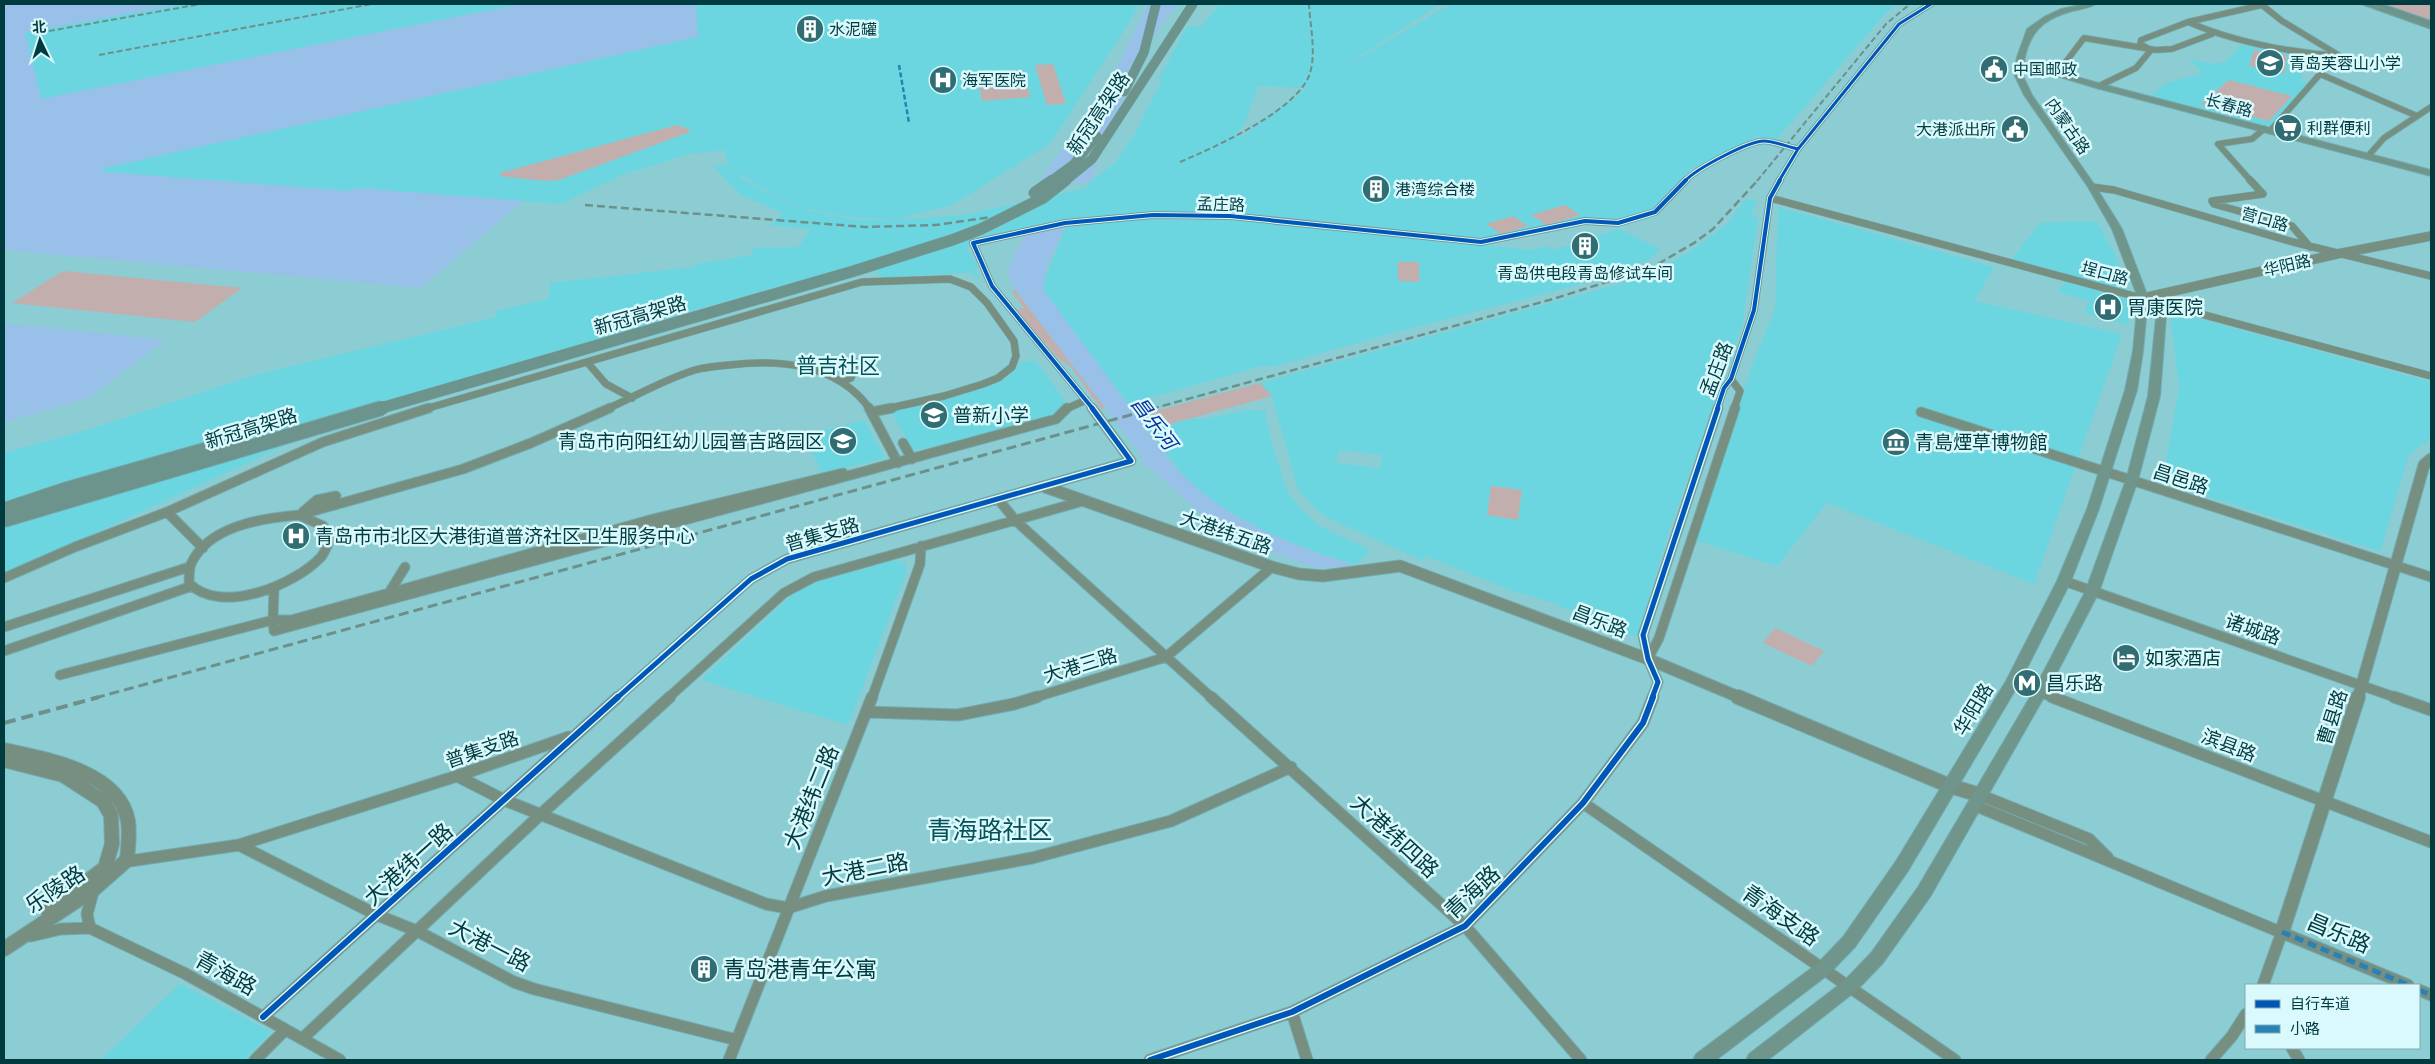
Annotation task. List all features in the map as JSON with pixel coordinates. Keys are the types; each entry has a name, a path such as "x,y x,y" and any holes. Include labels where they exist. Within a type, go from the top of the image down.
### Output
{"highway":[{"name":"新冠高架路","path":"4,510 64,490 869,259 975,224 1015,205 1046,185 1074,164 1096,138 1129,84 1144,52 1156,4"},
{"name":"新冠高架路","path":"4,520 854,271 981,229 1043,198 1092,159 1193,4"},
{"path":"2375,4 2431,26"},
{"path":"4,506 64,490"},
{"path":"4,528 95,492"}],"main road":[{"name":"内蒙古路","path":"2092,4 2064,11 2047,19 2030,31 2022,53 2018,74 2028,95 2092,186 2117,229 2143,298"},
{"path":"2364,4 2431,26"},
{"path":"2022,53 2050,72"},
{"name":"长春路","path":"2020,63 2099,86 2431,173"},
{"path":"1755,1060 1850,986 1877,958 1924,892 2040,692 2092,592 2132,480 2154,396 2161,317 2143,298"},
{"name":"华阳路","path":"1702,1060 1823,969 1849,942 1902,866 2013,682 2064,581 2106,471 2132,390 2143,298"}],"street":[{"name":"孟庄路","path":"1648,659 1643,635 1724,388 1731,379 1754,310 1770,198 1798,149 1898,24 1931,4"},
{"path":"2152,50 2140,44 2141,40 2188,22 2262,5 2282,21 2340,56 2311,54 2212,34 2188,22"},
{"path":"2065,63 2084,38 2152,50 2172,50 2212,34"},
{"path":"2099,86 2136,68 2152,50"},
{"path":"2310,247 2292,226 2214,204 2212,201 2263,194 2218,144 2252,139 2267,130 2320,74 2417,116"},
{"path":"2368,156 2384,138 2431,107"},
{"name":"孟庄路","path":"1045,487 1131,461 1086,400 992,286 973,244 1065,223 1153,215 1230,216 1481,242 1585,221 1618,224 1655,212 1694,171 1721,157 1763,140 1798,149"},
{"name":"营口路","path":"2092,186 2114,190 2310,247 2431,276"},
{"name":"埕口路","path":"1770,198 2431,376"},
{"name":"华阳路","path":"2143,298 2337,254 2431,236"},
{"path":"4,578 75,547 167,512 323,442 398,417 862,282 950,278 962,281 978,291 1014,341 1017,351 1010,369 985,384 872,412"},
{"path":"586,362 598,378 616,392 632,398"},
{"path":"843,381 851,378 856,362"},
{"path":"300,516 463,469 531,443 695,370 723,365 789,364 824,371 843,381 858,393 872,412 898,463"},
{"name":"孟庄路","path":"1648,659 1659,638 1740,391 1731,379"},
{"path":"274,588 274,632 1056,419 1069,406 1086,400"},
{"name":"昌邑路","path":"1921,412 2431,578"},
{"path":"903,443 912,459"},
{"name":"曹县路","path":"2263,984 2362,685 2395,567 2429,464"},
{"path":"60,675 273,620 290,620 390,594 662,517 828,476 873,470"},
{"name":"普集支路","path":"105,868 127,860 239,845 457,776 574,736 751,579 773,565 787,559 1045,487"},
{"name":"大港纬五路","path":"1045,487 1272,567 1299,574 1323,576 1400,566"},
{"path":"300,516 317,500 336,496"},
{"name":"大港纬四路","path":"998,499 1016,521 1291,767 1402,872 1465,926 1581,1060"},
{"path":"303,1038 540,815 784,593 814,578 1082,501"},
{"path":"167,512 203,548"},
{"path":"277,516 300,516 317,520 328,528 331,540 325,554 312,568 291,581 241,597 218,597 199,592 189,583 187,571 194,556 230,530 253,521 277,516"},
{"name":"大港纬二路","path":"729,1060 867,712 920,564 921,546"},
{"name":"昌乐路","path":"1400,566 1648,659 1950,786 2114,863 2406,984"},
{"path":"4,627 189,567"},
{"path":"390,594 405,567"},
{"name":"大港三路","path":"867,712 958,715 1014,704 1166,657 1272,567"},
{"name":"诸城路","path":"2064,581 2431,710"},
{"path":"4,652 192,586"},
{"name":"青海路","path":"1150,1060 1292,1012 1465,926 1583,803 1643,722 1658,682 1648,659"},
{"name":"滨县路","path":"2013,682 2431,842"},
{"name":"大港纬一路","path":"264,1016 574,736"},
{"path":"4,750 48,759 70,766 98,782 117,796 128,821 127,860"},
{"path":"4,760 63,775 103,801 111,815 113,830 105,868 93,890 86,909 90,928"},
{"name":"大港二路","path":"457,776 504,800 540,815 766,904 788,908 826,896 1032,858 1171,821 1291,767"},
{"name":"青海支路","path":"1583,803 1955,1060"},
{"name":"大港一路","path":"239,845 377,914 417,930 514,982 534,989 737,1040"},
{"name":"乐陵路","path":"4,949 93,890 127,860"},
{"name":"乐陵路","path":"4,942 105,868"},
{"name":"青海路","path":"4,949 34,934 61,929 90,928 184,973 340,1060"},
{"path":"1292,1012 1307,1060"},
{"path":"2211,1060 2232,1036 2245,1016"},
{"path":"255,1060 285,1030"},
{"path":"2293,1049 2299,1060"}],"shaded area":[{"path":"4,4 182,4 25,32 41,99 522,4 696,4 698,37 103,168 104,172 349,191 355,188 523,201 421,288 4,250"},
{"path":"182,4 522,4 41,99 25,32"},
{"path":"696,4 1139,4 1129,23 1050,144 952,205 897,219 854,218 807,209 775,196 735,171 744,180 773,196 809,211 855,220 892,220 964,215 1086,188 1089,183 1116,162 1139,127 1162,82 1158,81 1187,26 1201,27 1220,4 1441,4 1327,77 1451,4 1896,4 1884,15 1776,140 1757,136 1746,146 1692,168 1655,209 1622,221 1599,221 1485,239 1242,214 1066,221 976,238 970,241 967,249 979,267 974,268 981,280 969,273 881,278 869,262 708,306 406,396 297,440 4,575 4,453 90,429 255,375 496,317 496,311 548,299 551,283 695,267 696,264 752,255 754,248 799,247 810,229 769,225 784,213 740,195 713,166 727,164 734,170 728,163 724,150 690,154 622,175 561,204 355,188 349,191 104,172 103,168 698,37","holes":["1258,86 1307,88 1241,137 1235,134 1244,125"]},
{"path":"1149,4 1177,4 1153,37 1121,103 1089,183 1039,182 1110,81"},
{"path":"2380,4 2431,4 2431,22"},
{"path":"2249,43 2300,53 2302,81 2311,84 2273,127 2151,96 2166,83 2203,73 2189,59 2215,64 2226,61 2241,46"},
{"path":"2254,50 2287,55 2285,73 2249,66"},
{"path":"1053,64 1066,104 1047,105 1035,65"},
{"path":"1023,70 1030,97 982,101 976,73"},
{"path":"2229,80 2292,96 2269,121 2201,104"},
{"path":"677,125 689,129 690,132 559,180 544,181 500,176 500,173"},
{"path":"1746,199 1757,201 1751,216 1758,218 1742,327 1670,528 1637,637 1547,601 1512,591 1426,556 1422,560 1328,518 1313,507 1298,489 1272,396 1260,383 1623,283 1674,261 1700,245 1727,224","holes":["1339,450 1382,455 1380,468 1336,463"]},
{"path":"1565,205 1580,215 1547,225 1531,215"},
{"path":"1778,207 1994,267 1975,301 2122,334 2034,584 1827,503 1777,566 1695,540 1752,366 1775,309"},
{"path":"1513,216 1528,226 1501,234 1486,224"},
{"path":"1149,217 1236,219 1530,250 1547,246 1553,250 1619,229 1660,249 1649,260 1574,286 1272,367 1262,366 1128,404 1044,291 1043,284 1066,226"},
{"path":"2096,221 2115,254 2127,291 2011,260 2040,223"},
{"path":"1066,226 1048,266 1045,275 1044,291 1168,459 1209,498 1231,513 1254,526 1303,548 1356,566 1317,568 1256,547 1202,515 1155,472 1142,464 1144,459 1010,283 1009,270 1015,252 1025,236"},
{"path":"1398,262 1419,262 1419,282 1398,281"},
{"path":"63,271 242,288 195,322 12,303"},
{"name":"胃康医院","path":"2065,282 2128,297 2129,325 2084,313 2089,301 2058,292"},
{"path":"1015,290 1105,408 1101,409 1071,367 1059,359 1016,310 1024,308 1011,291"},
{"path":"2170,311 2431,382 2431,438 2409,455 2380,551 2162,482 2179,388"},
{"path":"4,323 166,340 87,399 4,422"},
{"path":"1035,360 1064,399 1064,407 1060,414 934,451 931,446 914,451 890,410 991,386 1007,378 1021,363"},
{"path":"1260,383 1272,396 1148,430 1137,416"},
{"path":"1250,410 1265,411 1270,436 1288,493 1302,510 1320,526 1370,550 1356,565 1323,555 1270,534 1215,504 1189,483 1148,430 1188,419 1203,419"},
{"path":"864,420 885,458 822,474 805,435"},
{"path":"1491,486 1522,490 1518,520 1487,515"},
{"path":"896,560 906,564 906,573 848,725 701,680 795,592 817,582"},
{"path":"1775,628 1824,651 1812,666 1763,643"},
{"path":"180,984 272,1032 245,1060 101,1060"}],"railway":[{"path":"49,31 201,4"},
{"path":"99,55 372,4"},
{"path":"1180,162 1252,127 1287,103 1301,89 1309,76 1313,59 1309,4"},
{"path":"1757,181 1886,24 1910,4"},
{"path":"1151,409 1553,299 1651,268 1694,243 1713,229 1758,180"},
{"path":"585,205 865,227 936,225 991,217"},
{"path":"95,698 1156,408"},
{"path":"4,723 99,697"}],"marked path":[{"path":"899,65 909,123"},
{"path":"2282,932 2406,984"},
{"path":"2420,990 2431,995"}],"cycle path":[{"path":"1150,1060 1292,1012 1465,926 1583,803 1643,723 1658,682 1648,659 1643,635 1724,388 1731,379 1754,310 1770,198 1798,149 1899,24 1931,4"},
{"path":"263,1017 751,579 787,559 1131,461 1086,400 992,286 973,243 1065,223 1153,215 1230,216 1481,242 1585,221 1618,223 1655,212 1694,171 1721,157 1763,141 1798,149"}],"place":[{"name":"水泥罐","path":"810,29"},
{"name":"青岛芙蓉山小学","path":"2270,63"},
{"name":"中国邮政","path":"1994,69"},
{"name":"海军医院","path":"943,80"},
{"name":"利群便利","path":"2288,128"},
{"name":"大港派出所","path":"2015,129"},
{"name":"港湾综合楼","path":"1376,189"},
{"name":"青岛供电段青岛修试车间","path":"1585,246"},
{"name":"胃康医院","path":"2108,307"},
{"name":"普新小学","path":"934,415"},
{"name":"青岛市向阳红幼儿园普吉路园区","path":"843,441"},
{"name":"青島煙草博物館","path":"1896,442"},
{"name":"青岛市市北区大港街道普济社区卫生服务中心","path":"296,536"},
{"name":"如家酒店","path":"2126,658"},
{"name":"昌乐路","path":"2027,683"},
{"name":"青岛港青年公寓","path":"704,969"}],"district":[{"name":"普吉社区","path":"838,366"},
{"name":"青海路社区","path":"990,830"}],"water label":[{"name":"昌乐河","path":"1154,423"}]}
